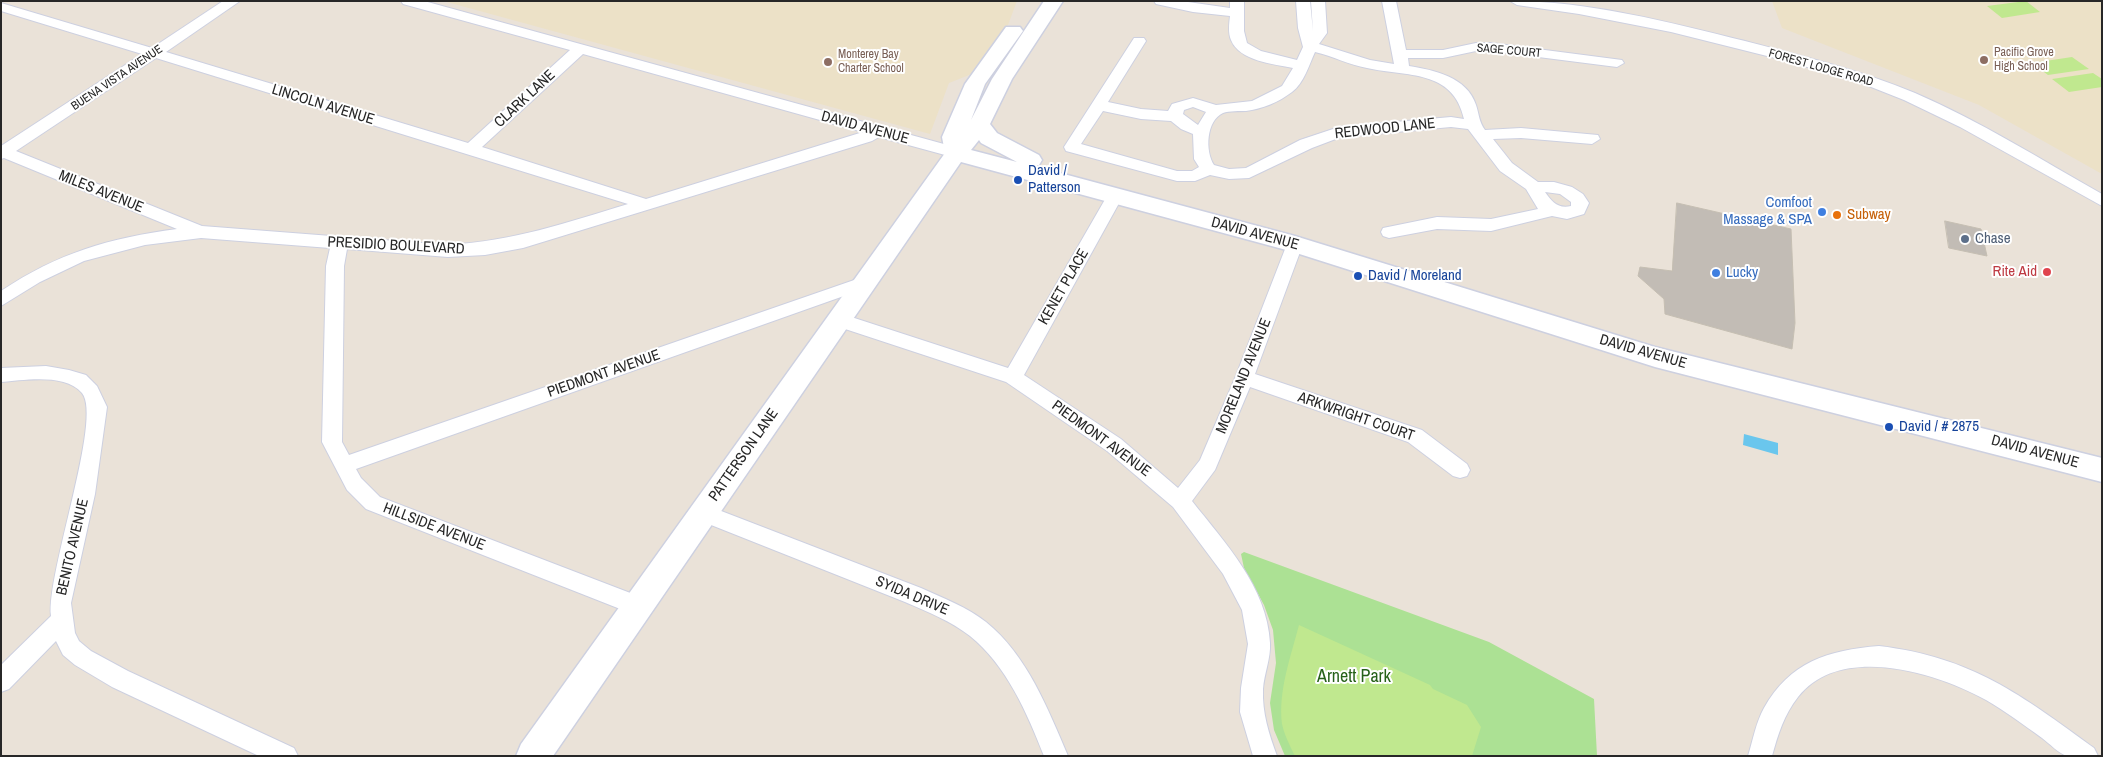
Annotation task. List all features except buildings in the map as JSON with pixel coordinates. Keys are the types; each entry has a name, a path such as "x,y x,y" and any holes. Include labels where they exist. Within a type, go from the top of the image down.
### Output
{"street":[{"name":"BUENA VISTA AVENUE","path":"2,153 233,1"},
{"name":"DAVID AVENUE","path":"408,1 579,50 1295,244 1655,357 2102,470"},
{"path":"956,153 953,138 975,84 1035,1"},
{"name":"PATTERSON LANE","path":"533,756 956,153 979,125 1002,79 1054,1"},
{"path":"1160,1 1193,8 1237,7 1238,39 1246,50 1301,65"},
{"path":"1303,1 1305,28 1310,47"},
{"path":"1208,169 1202,159 1202,130 1216,111 1226,107 1254,105 1270,99 1293,83 1310,47 1320,33 1318,1"},
{"path":"1389,1 1402,61"},
{"name":"FOREST LODGE ROAD","path":"1517,1 1560,4 1706,36 1822,66 1881,85 1982,133 2102,201"},
{"name":"LINCOLN AVENUE","path":"1,7 472,149 645,204"},
{"path":"1139,41 1098,105 1140,114 1176,116"},
{"path":"1310,47 1330,51 1367,64 1402,61 1452,84 1468,104 1477,130 1512,173 1534,188 1547,207 1559,212 1570,213 1578,210 1581,203 1572,194 1564,190 1547,186 1534,188"},
{"name":"SAGE COURT","path":"1402,61 1476,47 1491,47 1617,63"},
{"name":"CLARK LANE","path":"472,149 579,50"},
{"path":"1452,84 1449,72 1450,59 1455,52"},
{"path":"1202,130 1187,126 1176,116 1175,110 1177,107 1192,102 1203,104 1216,111"},
{"name":"REDWOOD LANE","path":"1098,105 1072,147 1178,176 1195,176 1208,169 1230,174 1249,173 1306,144 1339,132 1451,122 1477,130 1592,139"},
{"path":"979,125 988,138 1086,188"},
{"name":"PRESIDIO BOULEVARD","path":"1,300 34,278 79,256 145,239 201,232 448,251 485,249 522,242 867,137 877,131"},
{"name":"MILES AVENUE","path":"2,153 201,232"},
{"name":"KENET PLACE","path":"1013,377 1116,196"},
{"path":"1389,232 1436,223 1491,225 1542,214 1546,212 1547,207"},
{"name":"HILLSIDE AVENUE","path":"339,244 335,266 332,442 354,484 373,503 638,606"},
{"name":"MORELAND AVENUE","path":"1180,502 1208,464 1244,378 1295,244"},
{"name":"PIEDMONT AVENUE","path":"343,465 866,282"},
{"name":"PIEDMONT AVENUE","path":"839,320 1013,377 1114,445 1180,502 1231,567 1253,610 1259,644 1252,688 1252,712 1265,756"},
{"name":"BENITO AVENUE","path":"1,375 51,374 77,380 87,386 94,396 98,407 85,494 63,583 61,621 64,635 71,648 83,658 120,679 286,756"},
{"name":"ARKWRIGHT COURT","path":"1244,378 1415,436 1460,470"},
{"name":"SYIDA DRIVE","path":"703,513 919,598 955,615 987,637 1020,680 1044,725 1056,756"},
{"path":"1,681 61,621"},
{"path":"1760,756 1771,718 1782,699 1803,676 1827,663 1843,659 1880,657 1921,663 1981,686 2022,710 2086,756"}],"shaded area":[{"name":"Monterey Bay Charter School","path":"443,1 1017,1 997,54 984,69 949,83 930,134"},
{"name":"Pacific Grove High School","path":"1772,1 2102,1 2102,174 1979,105 1782,28"}],"green space":[{"path":"2026,1 2040,12 2002,18 1987,6"},
{"path":"2072,57 2089,69 2048,75 2032,63"},
{"path":"2093,73 2102,79 2102,87 2069,92 2052,79"},
{"name":"Arnett Park","path":"1244,552 1489,642 1594,699 1597,756 1285,756 1274,730 1270,703 1276,663 1273,630 1264,605 1244,568 1241,554"},
{"path":"1299,625 1430,685 1433,689 1467,705 1481,727 1472,756 1295,756 1283,728 1281,712 1286,674"}],"water":[{"path":"1744,434 1778,443 1778,455 1743,445"}],"place":[{"name":"Pacific Grove High School","path":"1984,60"},
{"name":"Monterey Bay Charter School","path":"828,62"},
{"name":"David / Patterson","path":"1018,180"},
{"name":"Comfoot Massage & SPA","path":"1822,212"},
{"name":"Subway","path":"1837,215"},
{"name":"Chase","path":"1965,239"},
{"name":"Rite Aid","path":"2047,272"},
{"name":"Lucky","path":"1716,273"},
{"name":"David / Moreland","path":"1358,276"},
{"name":"David / # 2875","path":"1889,427"}]}
